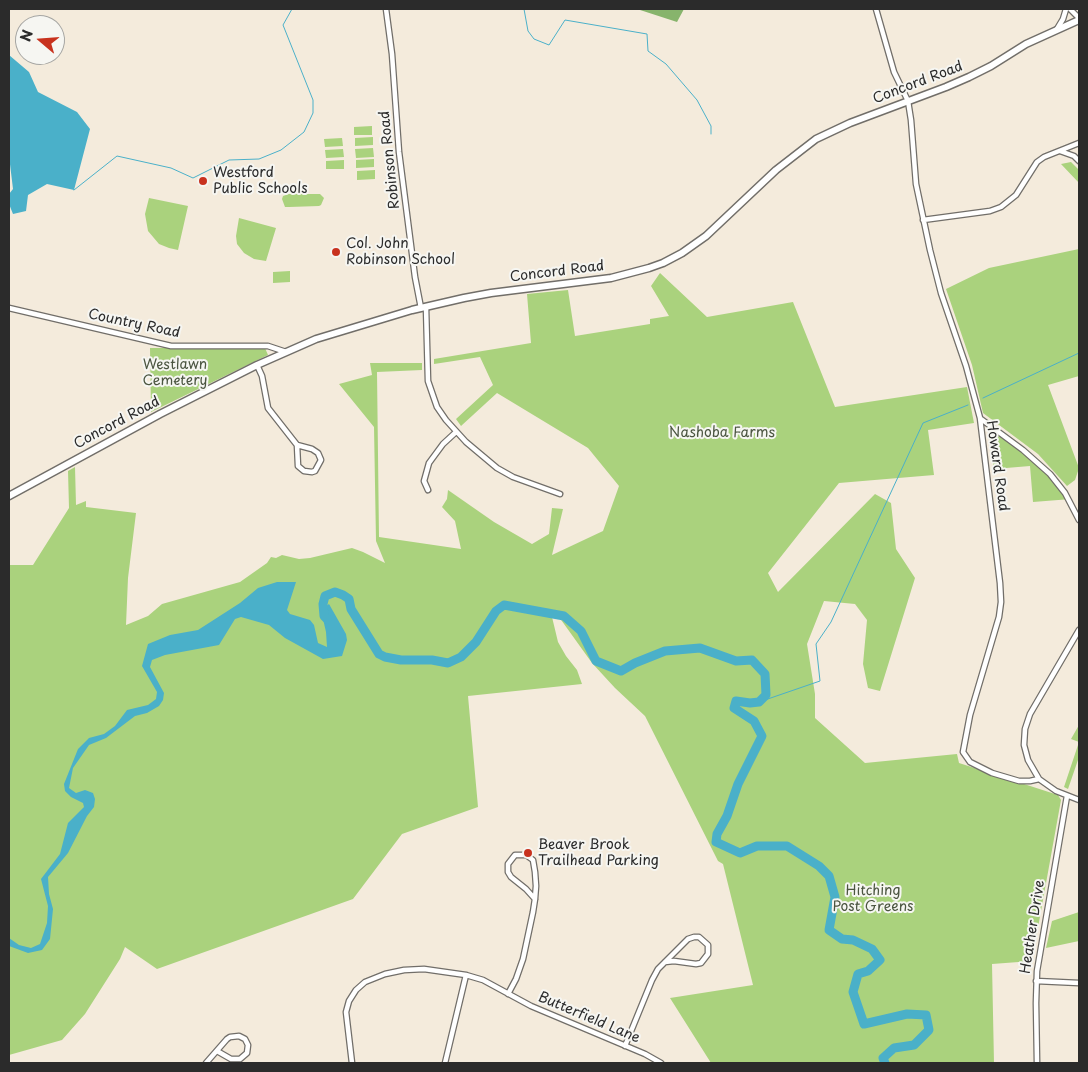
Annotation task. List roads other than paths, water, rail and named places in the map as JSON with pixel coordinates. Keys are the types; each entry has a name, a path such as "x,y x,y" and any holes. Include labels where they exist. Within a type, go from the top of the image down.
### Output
{"main road":[{"name":"Concord Road","path":"9,496 160,414 257,365 324,337 424,308 490,293 611,278 663,263 682,253 706,236 776,170 816,139 850,123 969,77 991,66 1026,44 1079,19"}],"street":[{"name":"Robinson Road","path":"386,9 392,54 399,152 415,277 424,308 430,389 437,407 456,432 485,460 513,477 560,494"},
{"name":"Howard Road","path":"876,9 894,72 908,101 916,184 923,220 935,272 961,348 980,418 1000,583 1001,602 996,630 970,715 964,752 970,762 992,773 1019,781 1039,779"},
{"path":"1057,29 1066,9"},
{"path":"1070,9 1079,19"},
{"path":"923,220 990,211 1002,207 1016,195 1037,162 1044,157 1079,144"},
{"path":"1060,151 1074,156 1079,161"},
{"name":"Country Road","path":"9,308 171,346 268,346 286,352"},
{"path":"257,365 262,376 268,408 297,445 298,466 304,472 315,471 321,460 318,453 312,449 297,445"},
{"path":"980,418 1043,467 1065,493 1079,519"},
{"path":"428,490 424,481 429,463 443,444 456,432"},
{"path":"1079,630 1034,707 1024,729 1025,753 1039,779 1067,796 1079,800"},
{"path":"1073,641 1079,644"},
{"name":"Heather Drive","path":"1037,1063 1036,981 1039,952 1067,796"},
{"path":"508,994 523,959 535,899 536,879 534,863 526,855 515,855 508,864 508,872 535,899"},
{"path":"625,1046 653,976 665,962 686,941 691,938 702,939 708,945 708,954 702,963 665,962"},
{"name":"Butterfield Lane","path":"352,1063 346,1012 352,995 359,986 377,977 404,970 430,969 483,980 555,1017 661,1063"},
{"path":"445,1063 466,975"},
{"path":"1036,981 1079,983"},
{"path":"206,1063 216,1051 228,1039 233,1036 242,1038 248,1045 247,1053 240,1059 234,1060 216,1051"}],"water":[{"path":"9,55 15,60 15,65 21,65 29,72 38,92 77,112 90,129 74,190 47,184 28,195 26,211 13,214 9,204 9,194 13,189 9,156"},
{"path":"277,582 296,582 287,610 290,614 310,620 314,625 318,643 327,647 321,610 329,604 346,634 347,640 342,656 323,659 285,638 269,625 241,617 235,619 219,645 165,655 152,660 150,667 164,693 163,700 159,706 147,713 135,716 106,738 89,745 73,768 69,788 76,793 85,790 93,793 95,799 94,807 87,816 68,853 48,877 49,894 53,909 50,939 42,950 28,953 9,946 9,938 19,945 31,948 40,944 47,923 48,906 41,879 60,854 68,823 84,807 83,803 71,797 65,791 64,784 78,749 89,738 104,734 115,726 127,710 148,705 156,699 157,692 142,666 148,644 170,635 198,630 240,603 258,588"}],"waterway":[{"path":"74,190 117,156 171,168 193,178 229,160 259,159 281,150 304,132 313,113 313,100 283,25 292,9"},
{"path":"524,9 528,31 534,39 549,45 565,20 647,34 648,51 666,64 697,100 711,126 711,134"},
{"path":"983,398 1079,353"},
{"path":"759,702 820,681 816,644 831,622 923,423 968,405"},
{"path":"327,619 324,616 323,604 325,596 335,592 343,595 349,599 351,609 379,654 401,660 432,660 448,663 461,657 476,642 496,611 504,605 564,616 581,631 596,661 621,671 665,651 700,648 736,661 752,660 765,674 766,695 759,702 736,701 734,708 754,721 762,736 738,784 727,816 717,834 716,842 740,853 757,846 787,846 819,866 829,876 835,897 829,930 842,939 853,940 872,949 880,960 868,971 858,974 853,992 864,1024 907,1014 926,1015 929,1030 914,1045 894,1048 883,1058 885,1063"}],"place":[{"name":"Westford Public Schools","path":"203,181"},
{"name":"Col. John Robinson School","path":"336,252"},
{"name":"Beaver Brook Trailhead Parking","path":"528,853"}],"park label":[{"name":"Westlawn Cemetery","path":"175,374"},
{"name":"Nashoba Farms","path":"722,433"},
{"name":"Hitching Post Greens","path":"873,900"}]}
